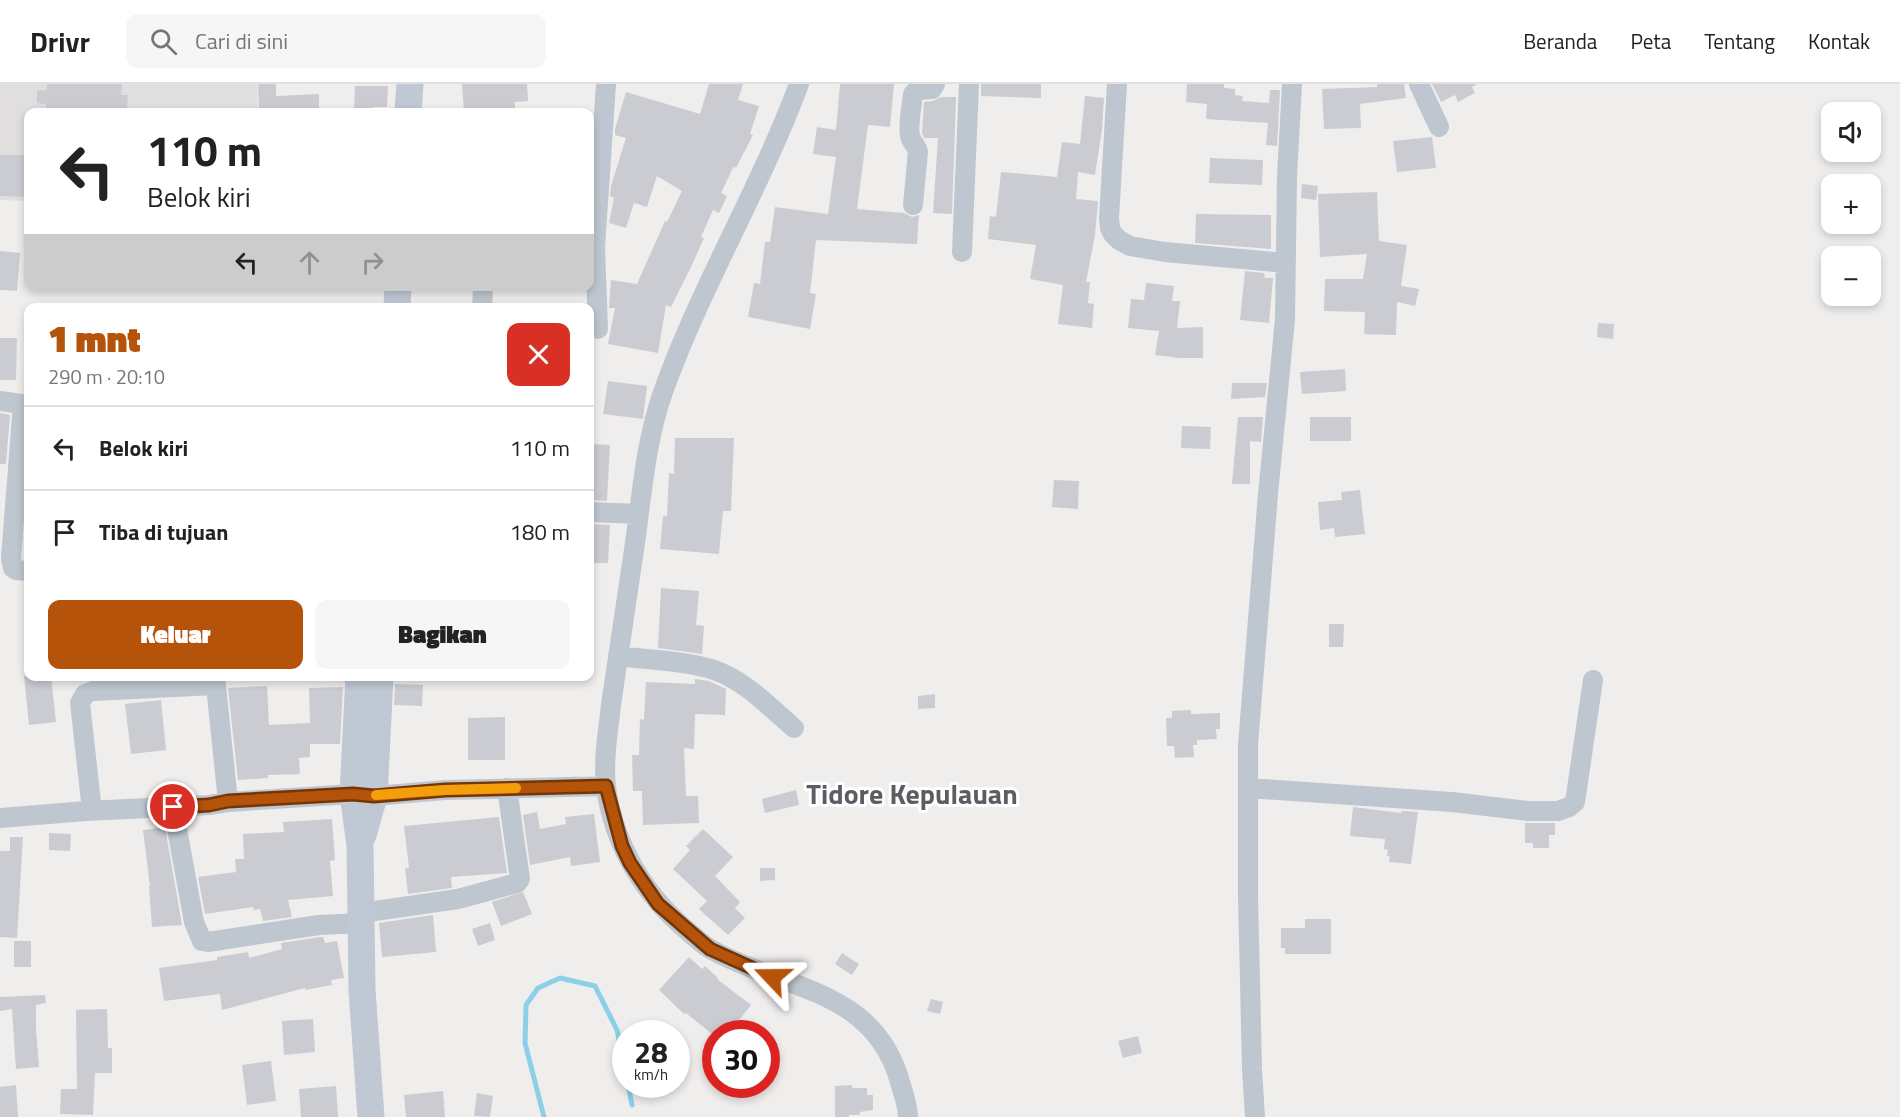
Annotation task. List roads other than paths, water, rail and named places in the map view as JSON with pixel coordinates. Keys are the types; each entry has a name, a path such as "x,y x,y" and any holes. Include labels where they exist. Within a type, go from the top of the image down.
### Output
{"street":[{"path":"392,108 393,84"},
{"path":"408,108 410,84"},
{"path":"598,329 595,247 606,84"},
{"path":"799,84 767,164 698,311 663,393 653,426 618,656 607,741 606,786 626,855 658,904 710,949 772,977 829,998 854,1012 877,1034 889,1052 897,1071 908,1117"},
{"path":"913,206 918,152 917,146 911,141 910,134 913,94 918,90 932,89 935,84"},
{"path":"962,252 969,84"},
{"path":"1117,84 1109,218 1110,228 1119,240 1130,246 1165,252 1286,262"},
{"path":"1255,1117 1249,943 1248,745 1285,319 1287,177 1292,84"},
{"path":"1419,84 1439,127"},
{"path":"0,401 24,404"},
{"path":"24,425 11,558 13,568 24,571"},
{"path":"594,512 639,514"},
{"path":"618,656 695,665 723,673 743,685 794,728"},
{"path":"1248,788 1452,802 1528,811 1558,811 1575,802 1593,680"},
{"path":"92,811 81,703 85,694 93,691 216,681 228,801"},
{"path":"359,681 364,795"},
{"path":"371,1117 362,990 360,845 364,795 379,681"},
{"path":"0,818 209,805 228,801 445,790 606,786"},
{"path":"173,807 194,922 202,940 208,942 361,918 458,899 517,883 520,879 507,788"}],"waterway":[{"path":"544,1117 525,1043 526,1005 538,988 560,978 595,986 612,1020"},
{"path":"631,1098 632,1105"}],"district":[{"name":"Tidore Kepulauan","path":"912,793"}]}
